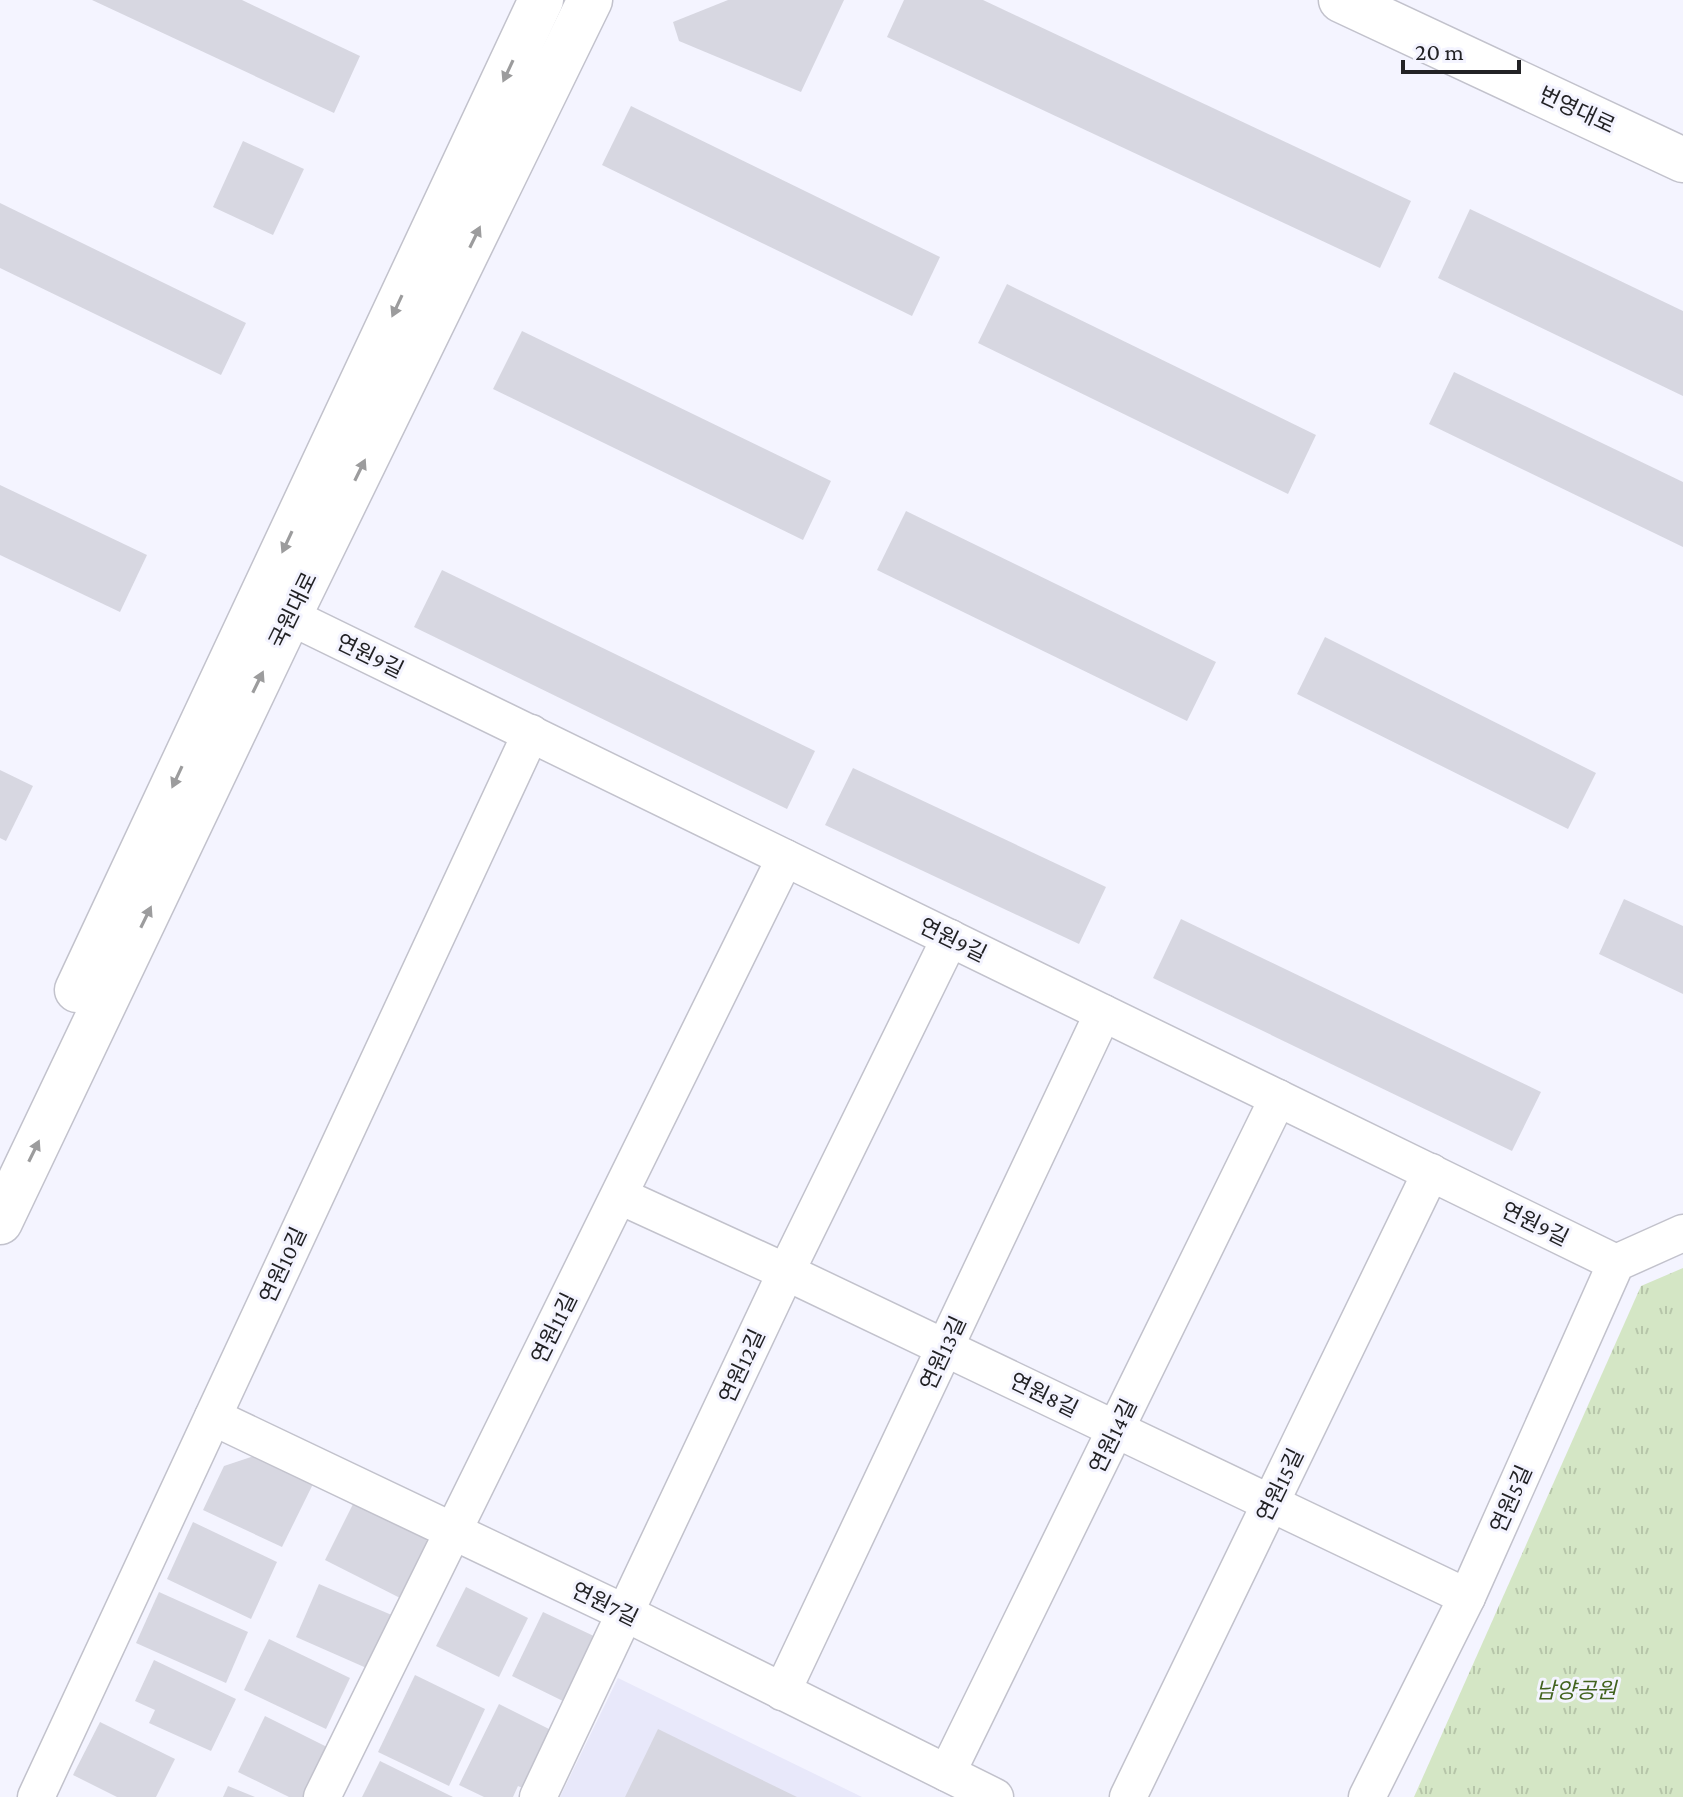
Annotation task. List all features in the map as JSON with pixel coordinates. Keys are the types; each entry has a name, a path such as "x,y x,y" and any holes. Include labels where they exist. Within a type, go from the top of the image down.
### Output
{"street":[{"name":"국원대로","path":"0,1155 541,0"},
{"name":"국원대로","path":"0,1222 289,616 590,0"},
{"name":"번영대로","path":"1341,0 1683,160"},
{"name":"연원9길","path":"289,616 1616,1263"},
{"name":"연원10길","path":"36,1797 531,733"},
{"name":"연원11길","path":"322,1797 785,858"},
{"name":"연원12길","path":"538,1797 786,1272 950,938"},
{"name":"연원13길","path":"782,1692 1103,1013"},
{"name":"연원14길","path":"947,1773 1278,1098"},
{"name":"연원15길","path":"1128,1797 1431,1172"},
{"name":"연원8길","path":"620,1196 1467,1597"},
{"path":"1616,1263 1683,1233"},
{"name":"연원5길","path":"1367,1797 1467,1597 1616,1263"},
{"name":"연원7길","path":"213,1417 625,1613 995,1797"}],"shaded area":[{"path":"618,1678 862,1797 560,1797"}],"green space":[{"name":"남양공원","path":"1683,1268 1683,1797 1414,1797 1641,1286"}],"building":[{"path":"92,0 242,0 360,56 334,113"},
{"path":"728,0 844,0 801,92 679,41 673,22"},
{"path":"904,0 983,0 1411,201 1380,268 887,37"},
{"path":"631,106 940,257 912,316 602,165"},
{"path":"243,141 304,169 273,235 213,207"},
{"path":"0,203 246,323 221,375 0,268"},
{"path":"1470,209 1683,311 1683,396 1438,278"},
{"path":"1007,284 1316,435 1288,494 978,343"},
{"path":"522,331 831,481 803,540 493,389"},
{"path":"1454,372 1683,482 1683,547 1429,424"},
{"path":"0,485 147,555 120,612 0,555"},
{"path":"906,511 1216,662 1187,721 877,570"},
{"path":"442,570 815,751 787,809 414,627"},
{"path":"1325,637 1596,773 1568,829 1297,694"},
{"path":"853,768 1106,887 1079,944 825,825"},
{"path":"0,770 33,786 6,841 0,838"},
{"path":"1624,899 1683,926 1683,994 1599,954"},
{"path":"1181,919 1541,1092 1512,1151 1153,978"},
{"path":"254,1456 313,1484 282,1547 203,1510 224,1466"},
{"path":"355,1500 424,1534 432,1554 408,1602 325,1560"},
{"path":"193,1522 277,1562 251,1619 167,1579"},
{"path":"319,1584 394,1616 371,1670 296,1637"},
{"path":"466,1587 528,1618 499,1677 436,1646"},
{"path":"159,1592 248,1632 226,1683 136,1643"},
{"path":"543,1612 598,1638 567,1703 512,1676"},
{"path":"269,1639 350,1678 326,1729 244,1690"},
{"path":"154,1660 236,1699 211,1751 149,1723 155,1710 135,1701"},
{"path":"415,1675 485,1709 449,1786 378,1752"},
{"path":"499,1704 555,1732 527,1790 518,1786 513,1797 484,1797 459,1785"},
{"path":"265,1716 335,1751 313,1797 289,1797 238,1772"},
{"path":"100,1722 175,1759 156,1797 117,1797 73,1775"},
{"path":"658,1729 797,1797 625,1797"},
{"path":"380,1761 453,1797 362,1797"},
{"path":"228,1786 255,1797 223,1797"}]}
